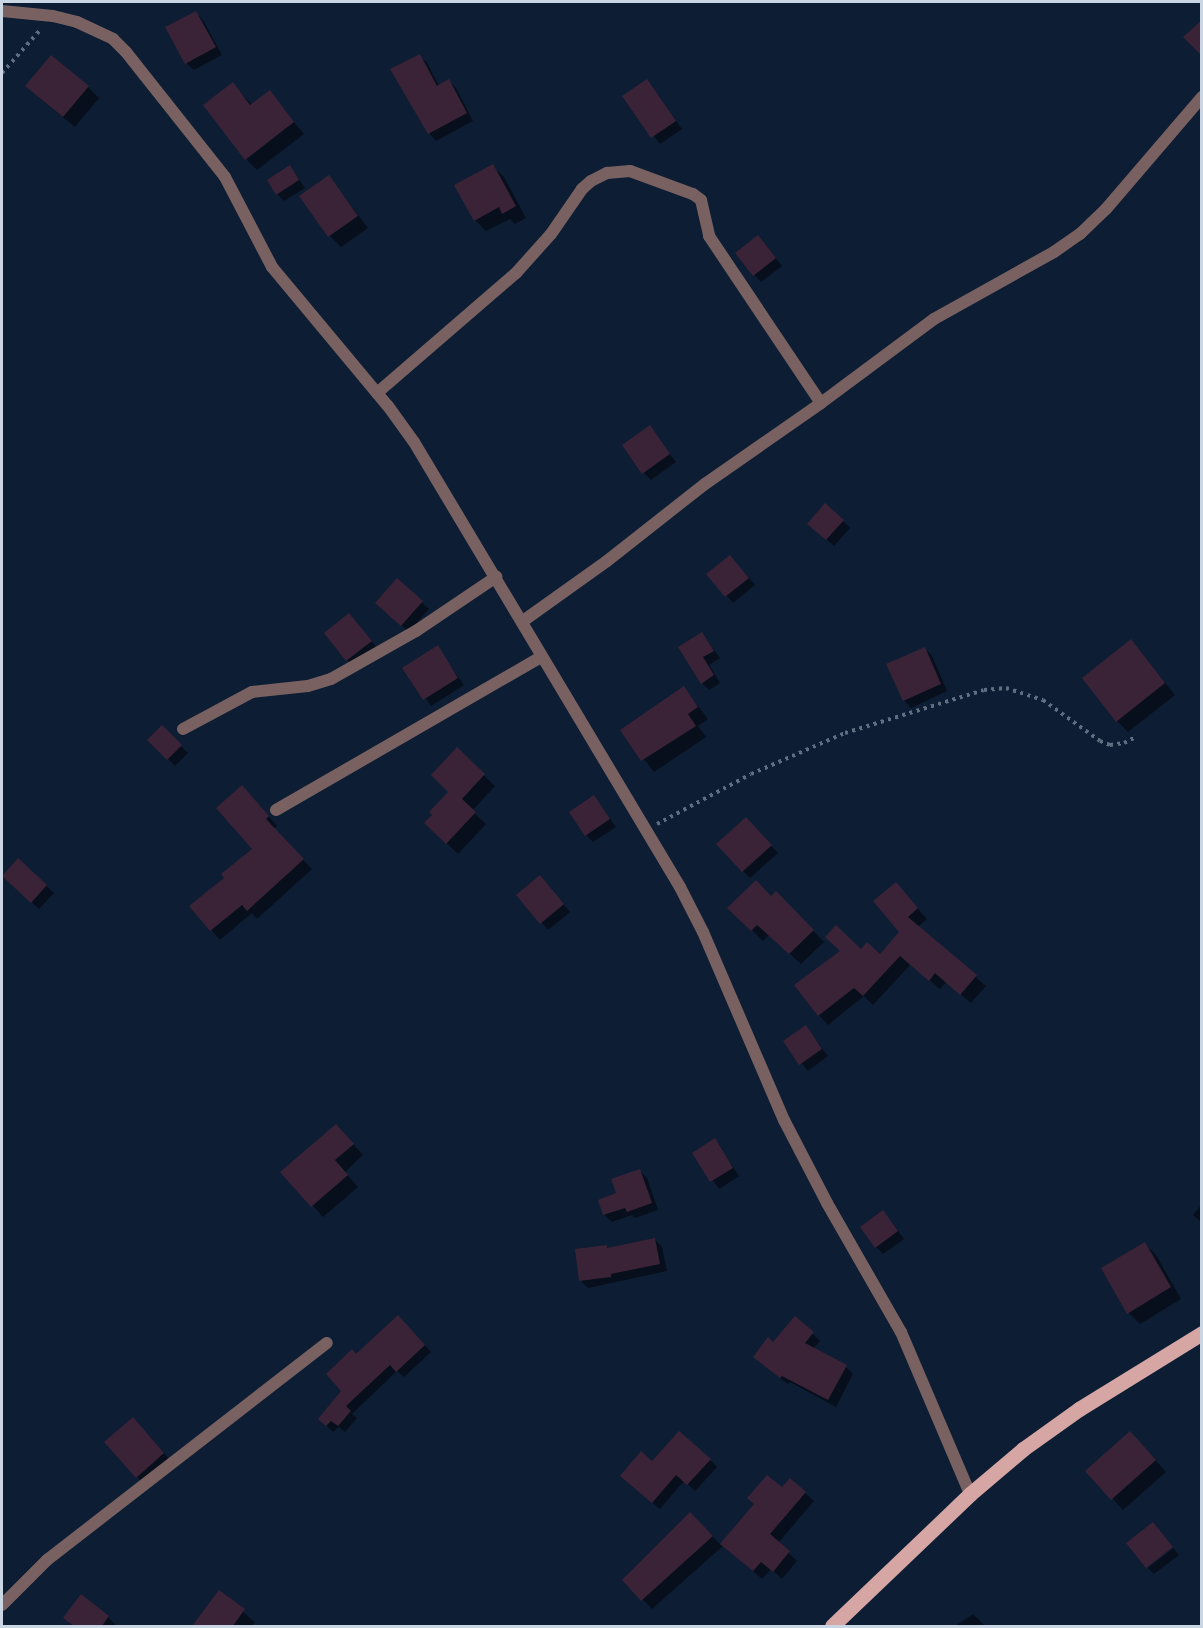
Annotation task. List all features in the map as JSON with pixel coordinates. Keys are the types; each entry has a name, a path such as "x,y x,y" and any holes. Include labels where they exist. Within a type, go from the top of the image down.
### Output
{"main road":[{"path":"832,1626 970,1494 1023,1449 1078,1409 1202,1333"}],"street":[{"path":"2,11 53,16 94,28 126,52 225,177 272,267 377,393 414,442 523,621 541,657 647,829 703,932 784,1120 827,1203 901,1332 970,1494"},
{"path":"523,621 607,561 705,484 821,403 934,319 1054,252 1080,234 1106,209 1202,97"},
{"path":"377,393 516,273 551,234 591,181 607,172 630,171 697,195 701,200 709,236 821,403"},
{"path":"183,729 252,692 268,688 308,686 331,680 373,658 496,577"},
{"path":"276,810 541,657"},
{"path":"2,1605 47,1560 327,1343"}],"path":[{"path":"2,73 53,16"},
{"path":"647,829 751,774 845,733 984,690 1006,688 1043,700 1100,741 1110,745 1125,743 1136,737"}],"building":[{"path":"196,11 216,47 185,64 165,27"},
{"path":"1202,20 1202,56 1183,37"},
{"path":"420,54 437,86 449,79 467,113 428,134 390,69"},
{"path":"51,55 89,86 63,117 25,86"},
{"path":"647,79 676,121 651,138 622,96"},
{"path":"233,82 250,105 270,90 294,122 245,160 203,105"},
{"path":"493,164 516,206 502,214 499,207 474,221 454,185"},
{"path":"290,165 299,180 276,195 267,180"},
{"path":"329,175 358,216 328,237 299,196"},
{"path":"758,235 776,258 753,276 735,253"},
{"path":"650,425 670,454 642,474 622,445"},
{"path":"825,503 844,520 826,540 807,524"},
{"path":"730,555 749,578 725,597 706,574"},
{"path":"397,578 423,601 401,626 375,603"},
{"path":"349,613 372,641 346,661 324,633"},
{"path":"702,632 714,651 703,657 714,675 701,684 678,647"},
{"path":"1131,639 1165,683 1116,722 1082,678"},
{"path":"438,645 458,678 423,700 402,668"},
{"path":"925,647 941,684 903,701 886,664"},
{"path":"684,686 698,707 688,714 696,726 641,761 620,730"},
{"path":"162,725 182,745 167,760 147,740"},
{"path":"457,747 485,774 462,799 476,812 446,844 424,823 432,815 429,812 448,792 431,775"},
{"path":"242,785 269,816 266,819 304,859 247,911 242,905 210,931 189,906 224,878 221,874 252,849 216,808"},
{"path":"594,795 610,819 585,836 569,812"},
{"path":"746,817 772,845 742,872 716,844"},
{"path":"18,858 47,885 31,903 2,876"},
{"path":"540,875 564,904 540,924 516,895"},
{"path":"756,880 771,896 776,891 814,930 789,954 757,925 751,931 727,908"},
{"path":"896,882 918,908 908,917 977,975 960,995 935,973 929,981 900,956 863,996 854,988 818,1016 794,985 840,951 825,937 836,925 861,949 867,942 880,954 899,932 873,901"},
{"path":"806,1025 822,1049 799,1065 783,1041"},
{"path":"336,1124 354,1144 335,1160 348,1175 311,1207 280,1172"},
{"path":"715,1138 733,1168 710,1182 692,1153"},
{"path":"640,1169 652,1203 627,1212 625,1208 603,1215 598,1200 616,1193 611,1179"},
{"path":"883,1210 898,1231 875,1248 860,1227"},
{"path":"655,1238 660,1264 611,1274 611,1277 579,1281 575,1249 607,1245 607,1248"},
{"path":"1145,1242 1171,1287 1127,1314 1101,1268"},
{"path":"398,1315 425,1345 396,1372 390,1365 346,1406 351,1411 338,1426 331,1421 326,1426 318,1419 341,1391 326,1374 352,1349 356,1354"},
{"path":"795,1316 814,1332 805,1343 847,1365 828,1400 782,1376 780,1378 753,1357 768,1337 773,1342"},
{"path":"133,1417 164,1453 136,1478 104,1442"},
{"path":"679,1431 711,1459 687,1485 676,1475 652,1503 620,1476 641,1451 652,1461"},
{"path":"1130,1431 1156,1460 1111,1500 1085,1471"},
{"path":"767,1475 782,1487 790,1478 806,1492 770,1534 790,1551 773,1572 761,1562 753,1571 720,1544 754,1504 747,1498"},
{"path":"690,1512 713,1536 641,1601 622,1580"},
{"path":"1153,1522 1173,1547 1146,1568 1126,1543"},
{"path":"219,1590 245,1609 233,1626 192,1626"},
{"path":"81,1594 109,1616 102,1626 74,1626 63,1618"}]}
